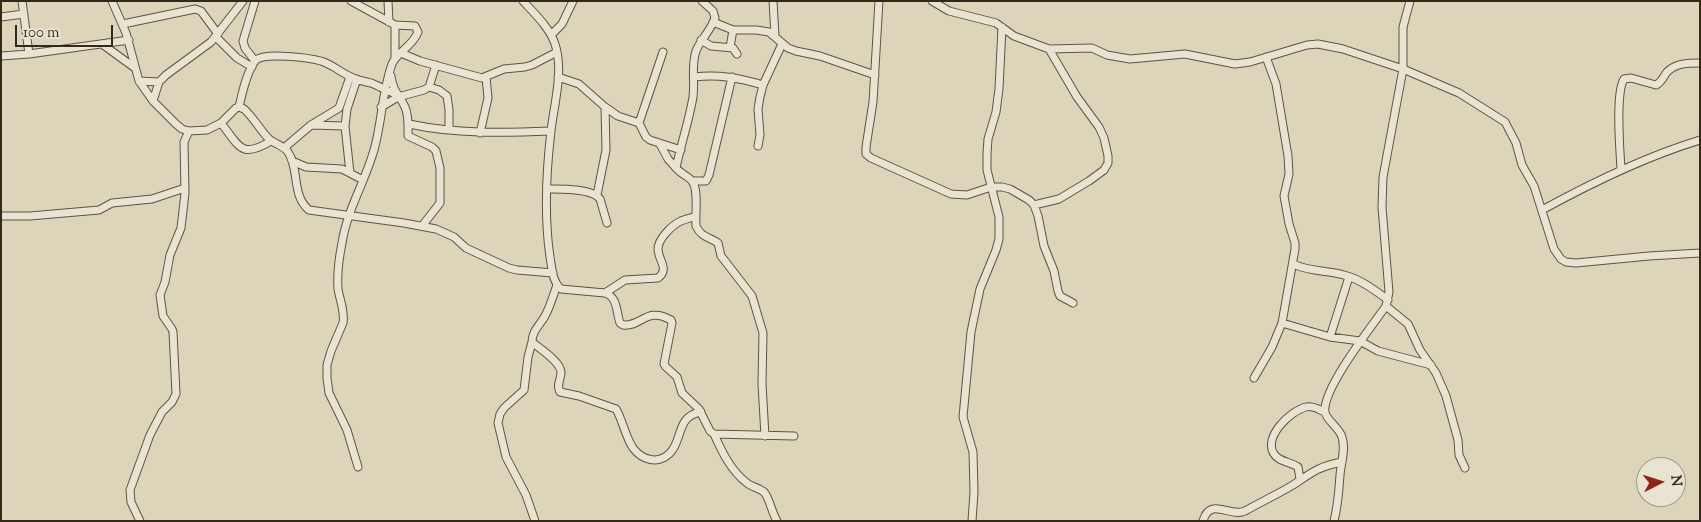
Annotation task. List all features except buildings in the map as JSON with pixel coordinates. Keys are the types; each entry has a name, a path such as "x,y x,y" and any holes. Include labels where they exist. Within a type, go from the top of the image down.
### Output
{"street":[{"path":"22,1 29,54"},
{"path":"112,1 129,40 139,81 154,102 182,129 190,131 208,130 239,107 253,64 262,57 307,58 332,65 353,78 397,95"},
{"path":"154,102 159,82 217,36 244,1"},
{"path":"253,64 243,41 256,1"},
{"path":"351,1 392,23 415,26 418,32 409,46 398,56 390,74 385,89 376,142 349,215 342,244 338,286 344,317 327,364 327,378 329,393 348,430 358,467"},
{"path":"388,1 388,15 392,23 398,56"},
{"path":"523,1 551,35 557,52 558,76 551,131 546,223 553,273 557,285 561,289 608,295 615,302 618,318 623,325 630,325 653,314 671,320 664,364 666,368 677,377 682,393 701,412 724,456 739,476 764,492 777,521"},
{"path":"551,35 562,24 573,1"},
{"path":"676,168 691,108 694,61 701,40 715,18 714,11 702,1"},
{"path":"773,1 775,36"},
{"path":"879,1 873,102 866,154 951,194 967,195 992,187 1010,189 1029,200 1034,205 1044,246 1054,271 1060,296 1073,303"},
{"path":"932,1 948,11 990,21 1014,36 1049,50 1092,48 1107,55 1130,59 1185,54 1235,64 1250,62 1301,46 1318,44 1343,48 1403,69 1459,93 1505,122 1516,143 1522,165 1534,186 1554,249 1561,260 1576,263 1700,253"},
{"path":"1325,412 1334,385 1360,341 1387,303 1389,292 1382,184 1403,69 1402,28 1410,1"},
{"path":"123,24 194,9 202,11 217,36 238,58 253,64"},
{"path":"1,17 24,14"},
{"path":"713,22 733,30 763,30 775,36 782,44 796,51 820,56 875,75"},
{"path":"972,521 974,492 973,452 962,417 971,332 980,289 999,239 999,217 987,170 987,154 988,139 996,112 999,89 1002,27"},
{"path":"730,47 733,30"},
{"path":"1,56 129,40"},
{"path":"701,40 711,46 733,48 737,54"},
{"path":"102,44 135,68"},
{"path":"758,146 760,135 758,109 763,85 782,44"},
{"path":"1034,205 1059,199 1073,192 1104,170 1108,163 1107,148 1099,127 1077,97 1049,50"},
{"path":"398,56 477,77 486,77 504,68 532,65 557,52"},
{"path":"639,124 663,52"},
{"path":"1254,378 1272,347 1282,323 1295,244 1284,196 1289,174 1288,156 1276,84 1266,57"},
{"path":"1621,170 1619,112 1620,91 1624,79 1631,78 1656,84 1660,83 1669,71 1675,67 1682,64 1700,63"},
{"path":"382,107 397,95 424,90 429,87 436,65"},
{"path":"390,74 397,95 405,108 409,124 408,136 432,148 438,158 440,168 440,203 422,226"},
{"path":"694,77 711,75 732,77 763,85"},
{"path":"558,76 579,84 604,107 618,116 639,124 646,137 660,144 681,150"},
{"path":"480,133 488,98 486,77"},
{"path":"660,144 668,159 680,173 692,181 706,180 709,175 732,77"},
{"path":"284,148 310,125 339,108 353,78"},
{"path":"350,173 345,126 353,78"},
{"path":"139,81 159,82"},
{"path":"429,87 439,90 446,96 448,101 449,130"},
{"path":"239,107 248,112 271,141 284,148 288,153 292,161 297,189 303,205 309,210 422,226 446,233 454,237 466,248 509,268 553,273"},
{"path":"597,195 606,150 604,107"},
{"path":"221,122 238,145 245,150 256,149 271,141"},
{"path":"409,124 480,133 551,131"},
{"path":"310,125 345,126"},
{"path":"140,521 131,502 130,490 150,435 162,412 172,402 176,394 173,332 163,316 160,295 166,282 170,255 181,228 186,188 184,142 190,131"},
{"path":"1542,210 1652,156 1700,140"},
{"path":"292,161 306,167 332,168 350,173 363,180"},
{"path":"692,181 696,196 696,216 699,232 703,236 718,242 724,261 747,288 754,302 763,333 762,384 765,436"},
{"path":"1,216 30,216 96,211 112,203 152,199 186,188"},
{"path":"548,189 575,190 597,195 607,223"},
{"path":"608,295 613,287 625,280 654,278 662,275 664,267 659,253 660,243 676,224 696,216"},
{"path":"1293,264 1311,271 1349,277 1374,290 1408,324 1420,350 1431,365 1446,396 1458,440 1459,455 1465,468"},
{"path":"1330,337 1349,277"},
{"path":"535,521 526,496 506,457 498,423 504,408 524,390 533,335 545,317 557,285"},
{"path":"1282,323 1330,337 1360,341 1378,351 1431,365"},
{"path":"532,342 560,369 558,385 560,392 580,396 616,409 626,436 640,456 647,460 654,460 670,454 681,428 692,414 692,402"},
{"path":"1300,479 1298,467 1279,459 1273,452 1272,446 1275,432 1284,421 1306,407 1312,407 1325,412 1342,435 1344,450 1339,499 1334,521"},
{"path":"692,414 701,412"},
{"path":"714,434 794,436"},
{"path":"1202,521 1206,511 1210,509 1220,509 1235,513 1242,512 1269,499 1319,468 1342,462"}]}
